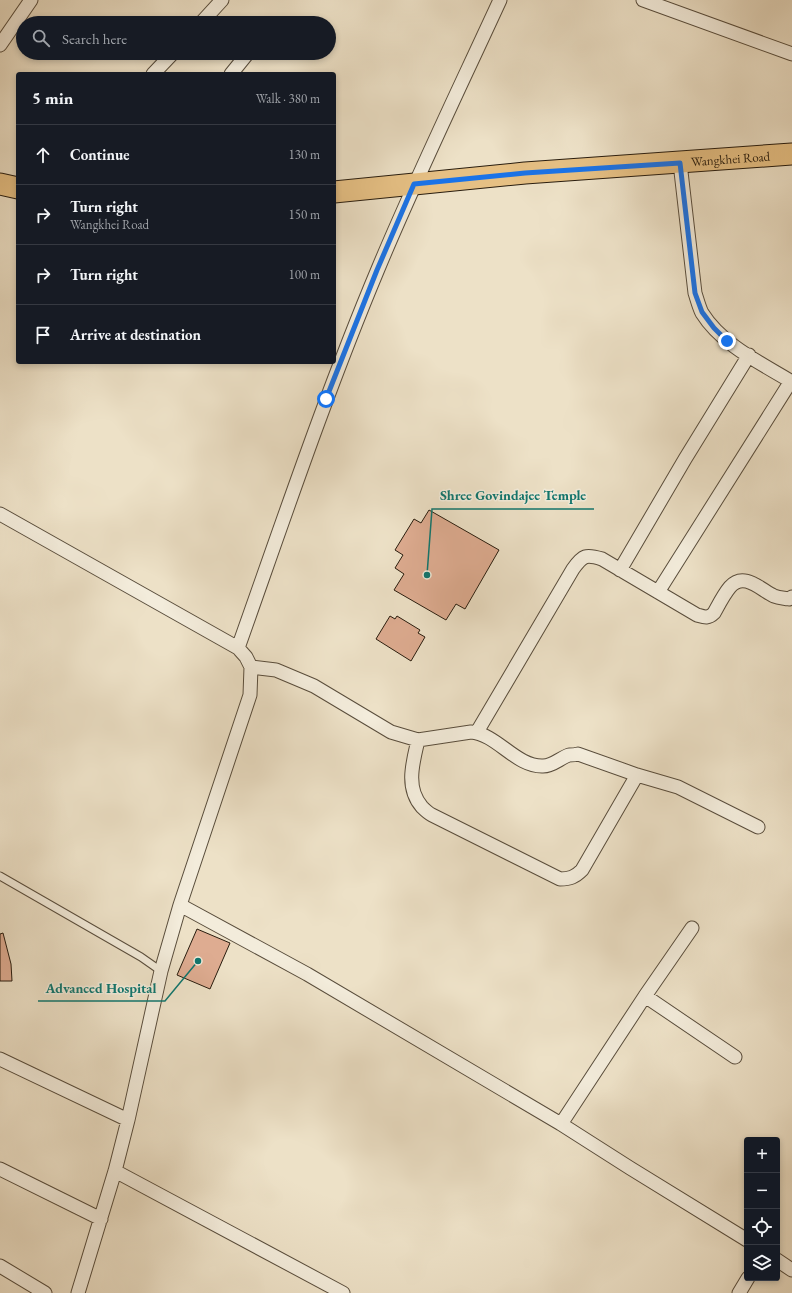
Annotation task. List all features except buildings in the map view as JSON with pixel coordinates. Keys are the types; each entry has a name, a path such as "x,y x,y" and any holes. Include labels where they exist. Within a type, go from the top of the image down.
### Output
{"main road":[{"name":"Wangkhei Road","path":"336,192 525,173 792,154"},
{"path":"0,184 16,188"}],"street":[{"path":"20,16 31,0"},
{"path":"207,16 222,0"},
{"path":"238,648 326,399 377,270 414,184 500,0"},
{"path":"643,0 792,54"},
{"path":"0,45 16,22"},
{"path":"156,72 167,60"},
{"path":"233,72 242,60"},
{"path":"658,592 792,381 727,341 714,328 702,312 695,293 680,163"},
{"path":"620,570 685,459 749,355"},
{"path":"0,514 238,648 246,657 251,667 250,695 180,904 162,971 115,1171 78,1293"},
{"path":"477,732 573,569 580,560 588,556 602,559 697,615 707,618 714,613 730,588 739,581 745,580 752,582 774,596 789,599 792,596"},
{"path":"251,667 287,673 314,686 391,732 418,740 477,732 485,735 526,762 534,765 543,766 552,764 569,756 578,754 637,775 678,787 758,827"},
{"path":"418,740 411,772 413,789 416,798 422,807 432,815 560,879 568,879 577,876 582,870 637,775"},
{"path":"180,904 307,974 561,1124 744,1238"},
{"path":"561,1124 645,996 692,928"},
{"path":"645,996 736,1057"},
{"path":"0,1059 128,1120"},
{"path":"0,1169 101,1220"},
{"path":"115,1171 343,1293"},
{"path":"780,1262 792,1270"},
{"path":"0,1266 45,1293"},
{"path":"739,1293 746,1281"}],"lane":[{"path":"0,876 141,957 162,971"}],"place":[{"name":"Shree Govindajee Temple","path":"427,575"},
{"name":"Advanced Hospital","path":"198,961"}],"route":[{"path":"326,399 377,270 414,184 525,173 680,163 695,293 702,312 714,328 727,341"}]}
